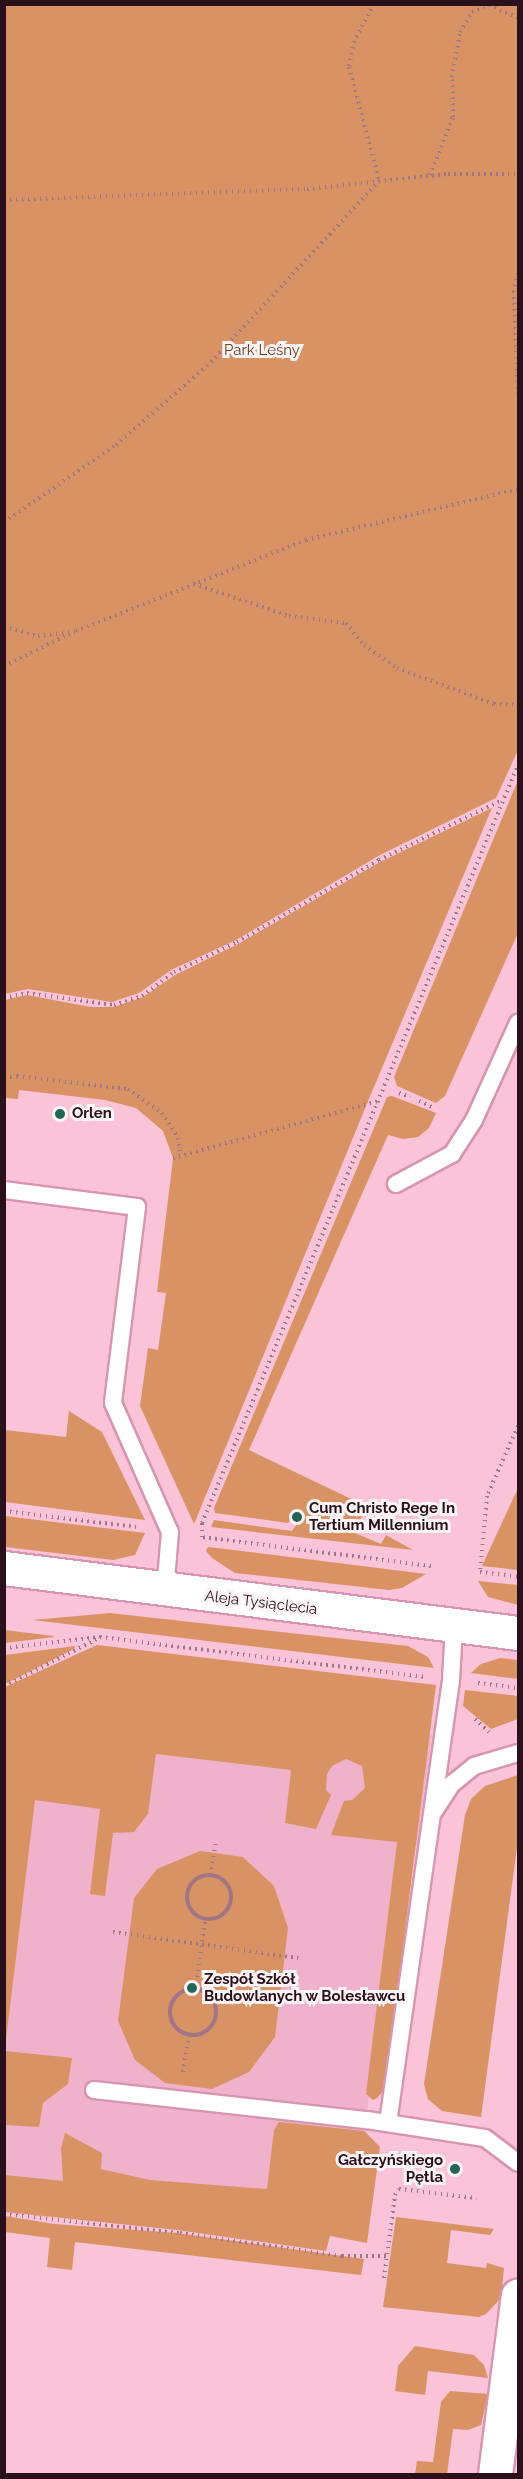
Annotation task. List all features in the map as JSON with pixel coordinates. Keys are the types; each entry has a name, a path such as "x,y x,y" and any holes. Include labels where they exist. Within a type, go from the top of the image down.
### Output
{"street":[{"name":"Aleja Tysiąclecia","path":"14,1571 519,1633"},
{"path":"495,2475 519,2295"}],"lane":[{"path":"396,1184 452,1154 474,1120 519,1023"},
{"path":"4,1190 137,1207 113,1403 170,1532 165,1591"},
{"path":"388,2122 448,1697 454,1626"},
{"path":"428,1828 437,1804 452,1784 474,1766 517,1753"},
{"path":"94,2090 388,2122 485,2138 519,2163"}],"path":[{"path":"374,4 354,41 349,67 379,180"},
{"path":"430,176 453,117 452,77 460,32 472,12 489,6 519,18"},
{"path":"4,200 307,189 430,176 519,174"},
{"path":"4,522 116,445 211,362 379,180"},
{"path":"519,273 514,291 514,367 519,394"},
{"path":"514,291 519,297"},
{"path":"4,666 76,631 306,540 519,489"},
{"path":"193,583 289,616 346,623 364,645 397,668 494,704 519,705"},
{"path":"4,627 38,636 76,631"},
{"path":"431,1566 202,1537 202,1523 519,765"},
{"path":"4,998 27,993 114,1005 142,996 174,972 237,942 379,860 504,800"},
{"path":"4,1078 17,1076 128,1089 162,1113 178,1138 181,1155"},
{"path":"399,1093 410,1097"},
{"path":"173,1158 379,1100"},
{"path":"419,1101 432,1107"},
{"path":"519,1426 487,1496 480,1572 519,1577"},
{"path":"4,1510 149,1528"},
{"path":"4,1648 100,1637 427,1677"},
{"path":"4,1686 100,1637"},
{"path":"467,1682 519,1688"},
{"path":"448,1697 517,1753"},
{"path":"211,1875 216,1841"},
{"path":"211,1875 229,1886 231,1900 219,1917 205,1919 193,1911 187,1898 197,1878 211,1875"},
{"path":"196,1989 205,1919"},
{"path":"113,1932 298,1958"},
{"path":"196,1989 214,2002 215,2016 208,2029 189,2034 175,2025 170,2012 182,1992 196,1989"},
{"path":"179,2099 189,2034"},
{"path":"384,2278 395,2195 399,2189 476,2198"},
{"path":"4,2214 274,2244 342,2256 387,2256"}],"shaded area":[{"name":"Zespół Szkół Budowlanych w Bolesławcu","path":"4,1711 417,1726 432,1735 417,1845 397,1842 365,2131 380,2147 370,2216 5,2179"}],"green space":[{"name":"Park Leśny","path":"4,5 518,5 518,750 496,798 380,855 236,940 171,970 139,993 112,1002 28,989 5,994"},
{"path":"518,780 518,933 445,1096 436,1103 397,1086 394,1077"},
{"path":"492,808 371,1094 194,1524 140,1406 148,1348 158,1350 166,1293 157,1292 173,1158 163,1131 136,1108 105,1100 19,1090 18,1099 5,1098 5,1000 27,995 91,1007 114,1007 143,997 175,975 238,944 380,862"},
{"path":"392,1096 436,1113 429,1128 418,1137 403,1139 388,1135 249,1450 366,1506 355,1533 381,1544 386,1535 413,1550 211,1527 214,1520 292,1531 303,1515 295,1512 288,1523 215,1513 214,1508 387,1097"},
{"path":"69,1411 102,1432 145,1520 5,1502 5,1430 66,1437"},
{"path":"518,1488 518,1570 482,1566"},
{"path":"5,1516 145,1533 135,1555 113,1560 5,1547"},
{"path":"208,1547 426,1574 402,1588 389,1590 235,1573 212,1558 206,1551"},
{"path":"478,1581 518,1585 518,1605 488,1597"},
{"path":"110,1613 408,1646 428,1657 434,1668 33,1620"},
{"path":"5,1630 53,1636 54,1637 5,1643"},
{"path":"97,1645 436,1685 385,2089 377,2098 373,2100 366,2094 397,1842 331,1835 344,1801 352,1800 365,1788 362,1766 346,1759 332,1766 327,1774 326,1790 331,1795 316,1829 285,1823 291,1770 156,1754 148,1814 134,1832 113,1833 105,1896 90,1894 100,1809 35,1800 5,2048 5,1687"},
{"path":"75,1646 74,1649 5,1684 5,1655"},
{"path":"500,1658 518,1660 518,1679 471,1673 481,1664"},
{"path":"465,1690 518,1696 518,1719 491,1729 463,1706"},
{"path":"518,1775 518,1840 481,2117 442,2111 428,2099 424,2084 465,1815 471,1799 485,1786"},
{"path":"200,1851 243,1857 274,1886 288,1928 275,2037 249,2072 212,2089 165,2083 135,2060 118,2021 134,1898 157,1869"},
{"path":"5,2051 72,2058 68,2084 43,2103 39,2127 5,2125"},
{"path":"279,2122 364,2131 380,2147 367,2243 330,2236 326,2251 177,2230 5,2212 5,2175 63,2181 61,2148 65,2133 102,2153 101,2169 150,2180 267,2189 274,2130"},
{"path":"5,2216 54,2224 177,2233 364,2259 361,2275 75,2242 72,2270 47,2267 50,2238 5,2232"},
{"path":"396,2217 494,2229 490,2235 451,2230 447,2263 486,2268 487,2263 504,2268 501,2298 486,2314 479,2317 383,2307"},
{"path":"415,2346 474,2355 484,2365 488,2378 428,2371 425,2395 395,2391 398,2366"},
{"path":"450,2391 488,2394 481,2425 468,2430 453,2429 447,2474 415,2474 417,2461 433,2462 441,2402"}],"place":[{"name":"Orlen","path":"60,1114"},
{"name":"Cum Christo Rege In Tertium Millennium","path":"297,1517"},
{"name":"Zespół Szkół Budowlanych w Bolesławcu","path":"192,1988"},
{"name":"Gałczyńskiego Pętla","path":"455,2169"}]}
